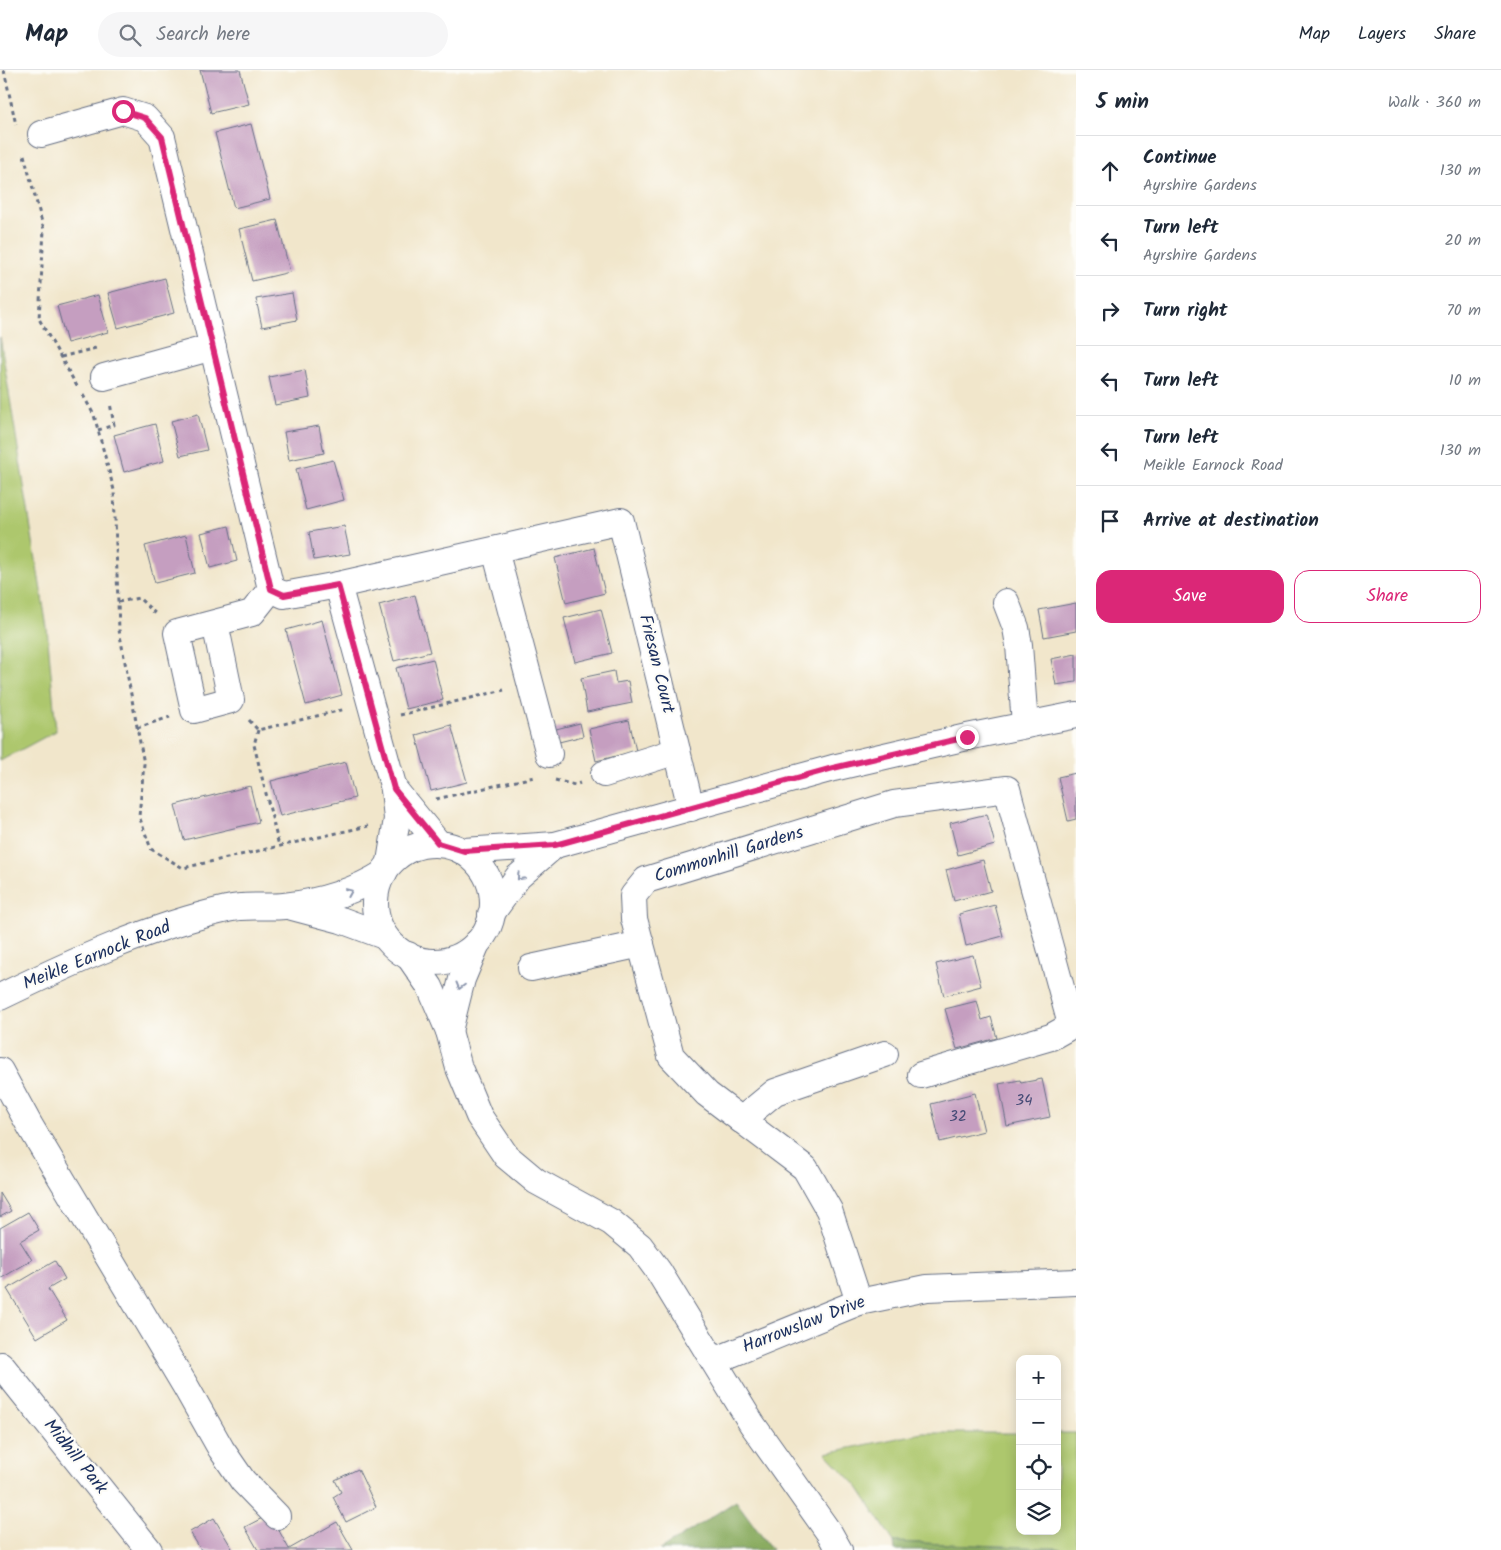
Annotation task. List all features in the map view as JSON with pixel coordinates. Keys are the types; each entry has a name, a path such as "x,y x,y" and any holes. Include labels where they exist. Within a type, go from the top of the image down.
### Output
{"street":[{"path":"27,139 123,111 145,118 162,137 271,589"},
{"path":"104,377 213,347"},
{"name":"Friesan Court","path":"495,550 621,521 691,808"},
{"path":"271,589 284,595 495,550 530,684 545,770"},
{"path":"338,585 394,789 405,817 438,843 464,851 555,845 833,768 1076,715"},
{"path":"215,623 231,700 194,710 177,633 252,613 271,589"},
{"path":"1006,602 1016,628 1019,644 1025,725"},
{"path":"604,774 677,751"},
{"name":"Commonhill Gardens","path":"859,1302 829,1210 805,1168 707,1094 671,1056 634,919 633,896 646,880 894,804 1007,789 1069,1016 1075,1025"},
{"path":"405,817 387,867 377,885 375,911 384,936 404,954 429,962 456,958 478,943"},
{"path":"387,867 412,847 438,843"},
{"path":"491,914 518,876 555,845"},
{"path":"449,1030 462,979 478,943 491,920 493,894 483,869 464,851"},
{"name":"Meikle Earnock Road","path":"0,998 33,981 150,931 229,908 284,906 341,895 366,884 387,867"},
{"name":"Meikle Earnock Road","path":"284,906 310,911 384,936"},
{"path":"532,968 641,944"},
{"path":"408,955 430,987 449,1030 459,1068 479,1116 506,1156 536,1181 611,1222 640,1246 659,1272 752,1424 830,1534 839,1550"},
{"path":"921,1075 1050,1038 1075,1025"},
{"path":"740,1120 775,1092 885,1054"},
{"path":"0,1071 30,1126 221,1449 243,1481 277,1516"},
{"name":"Harrowslaw Drive","path":"714,1361 859,1302 927,1288 1076,1282"},
{"name":"Midhill Park","path":"0,1364 149,1550"}],"path":[{"path":"4,70 11,106 27,139 44,230 39,319 94,415 114,490 119,630 144,764 139,816 151,849 183,868 405,817 435,800 545,770 575,785 604,774"},
{"path":"118,602 139,598 177,633"},
{"path":"258,730 530,684"},
{"path":"231,700 258,730"},
{"path":"137,728 194,710"},
{"path":"258,730 254,745 279,846"}],"green space":[{"path":"0,337 47,628 56,731 0,761"},
{"path":"922,1433 1016,1433 1016,1535 1061,1535 1061,1433 1076,1433 1076,1549 894,1542 858,1487 826,1453"},
{"path":"736,1501 772,1550 660,1550"},
{"path":"894,1542 1076,1549 1076,1550 895,1550"}],"building":[{"path":"200,70 240,70 249,104 211,113"},
{"path":"251,124 270,199 234,208 215,133"},
{"path":"277,220 290,272 252,281 239,229"},
{"path":"165,278 174,313 118,328 108,293"},
{"path":"292,293 297,320 262,327 256,299"},
{"path":"98,295 108,332 67,343 57,306"},
{"path":"305,370 310,398 275,405 269,377"},
{"path":"198,414 207,450 180,456 171,421"},
{"path":"155,424 164,461 124,472 114,435"},
{"path":"319,426 324,453 289,460 284,432"},
{"path":"333,460 344,500 306,510 296,469"},
{"path":"229,526 237,561 210,568 201,533"},
{"path":"344,526 350,554 314,560 309,532"},
{"path":"186,535 195,573 155,583 145,546"},
{"path":"594,548 605,593 566,603 555,558"},
{"path":"415,595 430,652 394,661 379,605"},
{"path":"1076,603 1076,631 1044,637 1039,610"},
{"path":"601,609 612,653 575,662 564,618"},
{"path":"322,620 342,695 306,705 286,630"},
{"path":"1076,654 1076,682 1056,685 1051,659"},
{"path":"433,659 443,700 406,709 396,668"},
{"path":"614,671 616,683 628,681 632,703 587,712 581,678"},
{"path":"629,720 636,751 596,761 589,729"},
{"path":"580,723 583,736 555,743 552,730"},
{"path":"451,725 467,782 431,791 416,735"},
{"path":"346,762 355,798 280,816 271,781"},
{"path":"1076,773 1076,819 1068,821 1058,777"},
{"path":"250,786 259,822 184,840 175,805"},
{"path":"987,814 995,845 958,855 950,823"},
{"path":"983,860 991,891 954,901 946,870"},
{"path":"995,905 1003,936 966,946 959,914"},
{"path":"973,955 981,986 944,996 936,964"},
{"path":"977,1001 982,1020 991,1017 997,1038 957,1049 945,1009"},
{"path":"1042,1079 1050,1117 1007,1126 999,1084 1020,1080 1021,1083"},
{"path":"975,1093 984,1131 940,1142 931,1104"},
{"path":"0,1193 11,1211 0,1217"},
{"path":"28,1212 39,1230 20,1241 32,1260 0,1279 0,1228"},
{"path":"55,1261 65,1279 48,1289 67,1320 37,1338 7,1289"},
{"path":"358,1469 376,1507 346,1522 333,1497 341,1492 335,1480"},
{"path":"270,1514 289,1549 337,1522 353,1550 258,1550 245,1527"},
{"path":"214,1518 233,1550 201,1550 190,1532"}],"route":[{"path":"123,111 145,118 162,137 271,589 284,595 338,585 394,789 438,843 464,851 555,845 833,768 967,737"}]}
